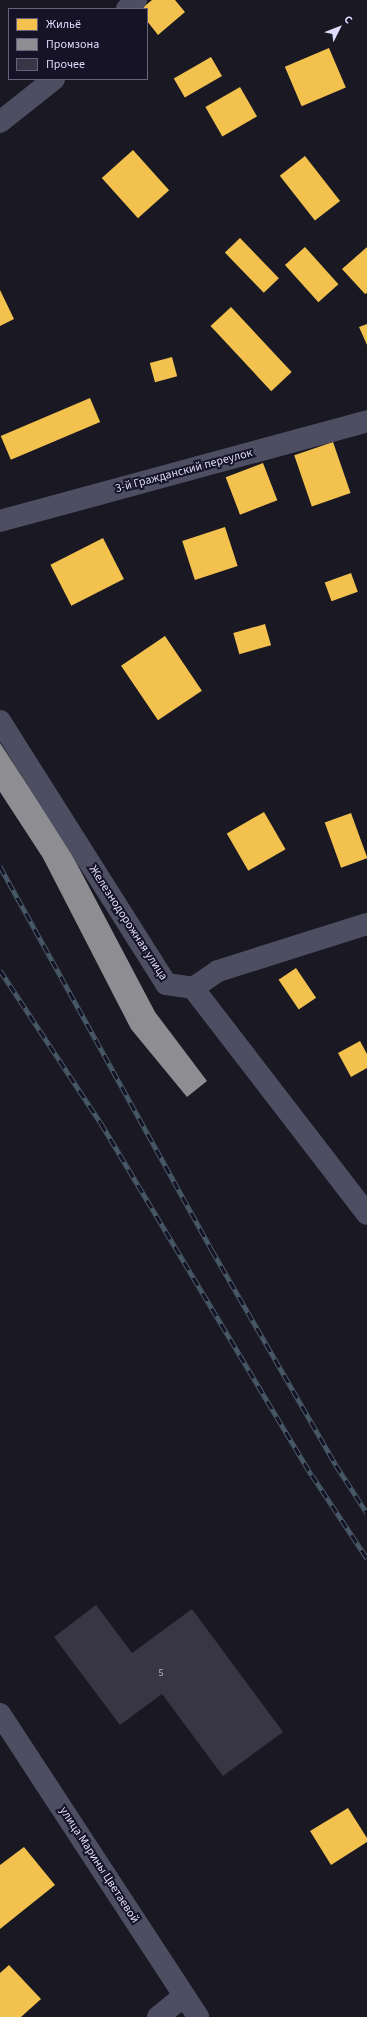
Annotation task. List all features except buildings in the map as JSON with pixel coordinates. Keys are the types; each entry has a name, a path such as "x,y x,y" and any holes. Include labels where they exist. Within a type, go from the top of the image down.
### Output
{"street":[{"path":"128,8 136,0"},
{"path":"0,122 53,80"},
{"name":"3-й Гражданский переулок","path":"0,521 367,421"},
{"name":"Железнодорожная улица","path":"0,721 166,984 193,988"},
{"path":"367,924 218,971 193,988 367,1214"},
{"name":"улица Марины Цветаевой","path":"0,1714 198,2017"},
{"path":"158,2017 184,1996"}],"railway":[{"path":"0,866 212,1250 336,1465 367,1513"},
{"path":"0,970 101,1123 312,1475 367,1558"}]}
